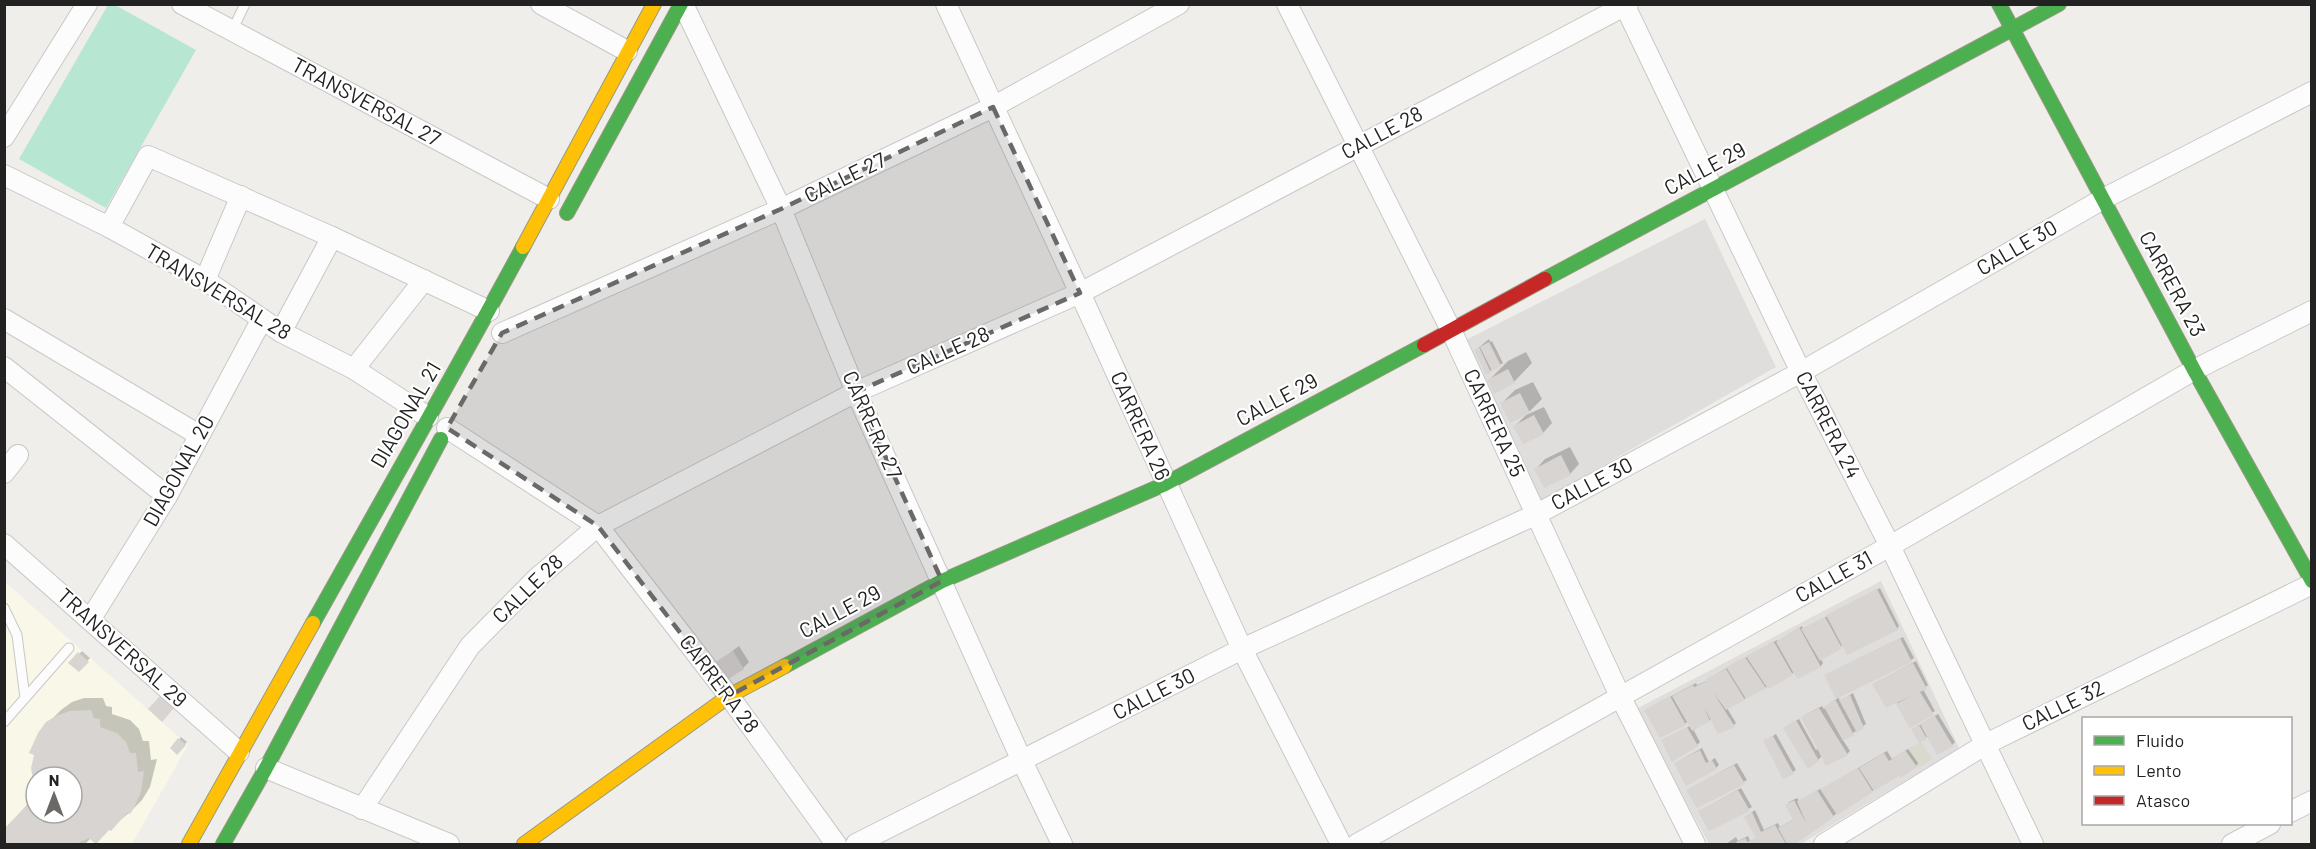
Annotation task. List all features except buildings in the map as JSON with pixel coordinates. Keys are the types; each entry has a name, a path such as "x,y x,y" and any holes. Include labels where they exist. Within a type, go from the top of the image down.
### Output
{"main road":[{"name":"DIAGONAL 21","path":"189,844 428,417 454,375 654,4"},
{"path":"563,220 682,4"},
{"name":"CARRERA 23","path":"2000,4 2194,370 2312,582"},
{"name":"CALLE 29","path":"524,844 729,696 942,581 1166,484 2059,4"},
{"path":"499,338 513,313"},
{"name":"DIAGONAL 21","path":"224,844 449,423"}],"street":[{"path":"4,136 87,4"},
{"name":"TRANSVERSAL 27","path":"182,4 549,199"},
{"path":"541,4 627,51"},
{"name":"CARRERA 27","path":"682,4 781,209 856,392 1022,761 1062,844"},
{"name":"CARRERA 26","path":"946,4 1242,649 1341,844"},
{"name":"CALLE 27","path":"499,338 781,209 993,107 1179,4"},
{"name":"CARRERA 25","path":"1287,4 1451,330 1620,696 1695,844"},
{"name":"CALLE 28","path":"362,809 470,646 537,578 598,526 856,392 1080,292 1626,5"},
{"name":"CARRERA 24","path":"1626,5 1712,189 1801,372 1890,546 2033,844"},
{"name":"CALLE 30","path":"856,844 1242,649 1537,514 1801,372 2103,199 2312,92"},
{"path":"109,227 148,156 332,237 489,311"},
{"name":"TRANSVERSAL 28","path":"4,175 109,227 205,280 281,332 354,369 428,417"},
{"path":"205,280 241,196"},
{"path":"281,332 332,237"},
{"path":"354,369 424,280"},
{"name":"CALLE 31","path":"1357,844 1890,546 2194,370 2312,311"},
{"path":"4,318 199,435"},
{"name":"DIAGONAL 20","path":"90,620 167,496 262,319"},
{"path":"4,367 167,496"},
{"path":"449,423 598,526"},
{"path":"4,473 18,455"},
{"name":"CARRERA 28","path":"598,526 729,696 836,844"},
{"name":"TRANSVERSAL 29","path":"4,544 239,752"},
{"name":"CALLE 32","path":"1824,844 1986,744 2312,582"},
{"path":"266,768 449,844"},
{"path":"2292,811 2312,801"},
{"path":"2232,844 2268,825"}],"lane":[{"path":"232,31 245,4"},
{"path":"4,608 17,635 25,698"},
{"path":"4,722 69,648"}],"highlighted area":[{"path":"993,107 1080,293 856,392 942,581 729,696 598,526 447,428 502,333 781,209"}],"shaded area":[{"path":"1705,219 1776,367 1537,503 1462,342"},
{"path":"4,581 188,745 132,844 5,844"},
{"path":"1881,581 1959,748 1801,844 1709,844 1636,709"},
{"path":"1921,742 1932,759 1918,768 1906,750"}],"green space":[{"path":"108,5 115,5 196,50 106,208 19,159"}],"traffic: fast":[{"path":"567,213 681,4"},
{"path":"1999,4 2194,370 2312,581"},
{"path":"1545,279 2059,4"},
{"path":"313,623 523,247"},
{"path":"785,666 942,581 1165,484 1424,345"},
{"path":"223,844 266,768 441,439"}],"traffic: slow":[{"path":"523,247 654,4"},
{"path":"189,844 313,623"},
{"path":"524,844 729,696 785,666"}],"traffic: jam":[{"path":"1424,345 1545,279"}]}
